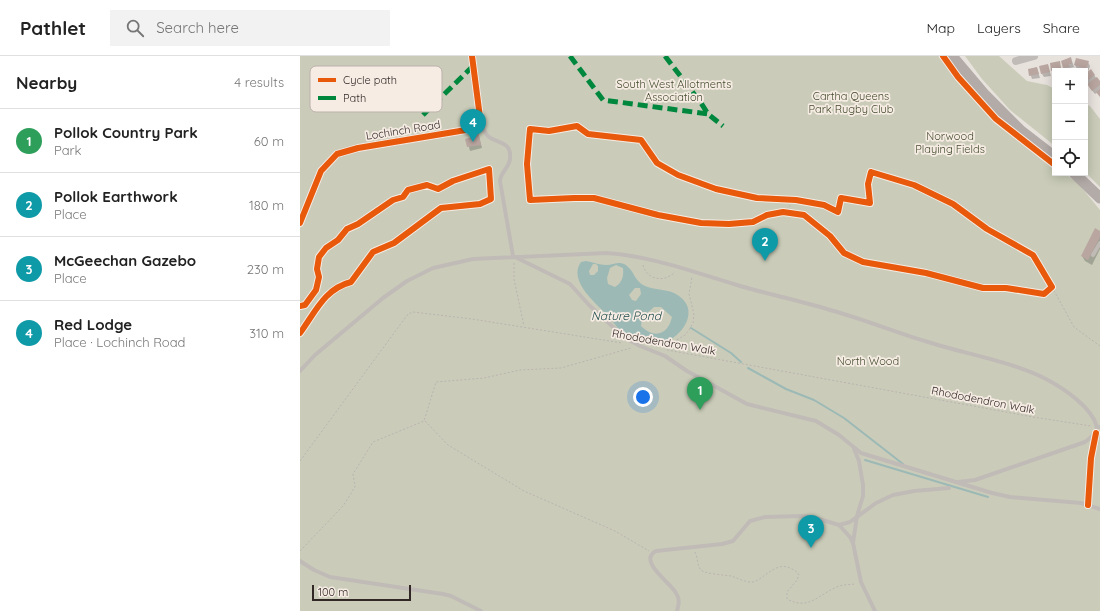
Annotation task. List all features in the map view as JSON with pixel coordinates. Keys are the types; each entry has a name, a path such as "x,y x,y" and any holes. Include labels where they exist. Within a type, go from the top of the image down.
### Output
{"main road":[{"path":"952,56 985,95 1020,130 1052,155"},
{"path":"1077,176 1100,198"}],"street":[{"path":"472,56 481,124"},
{"path":"1016,61 1034,56"},
{"name":"Lochinch Road","path":"300,223 321,171 337,154 358,148 472,129 481,124"}],"lane":[{"path":"481,124 489,136 504,143 509,152 510,159 500,176 500,181 513,256"},
{"path":"1093,255 1100,243"},
{"path":"300,371 315,355 407,281 433,268 454,262 473,259 513,256 606,253 644,257 744,287 827,309 926,342 1027,370 1068,393 1093,416 1099,427 1096,433 1085,442 975,480 954,482"},
{"path":"513,256 570,284 589,305 615,330 626,338 640,346 665,356 694,375 747,404 816,421 839,435 861,453 954,482 1010,497 1081,503 1100,509"},
{"path":"853,543 857,516 863,496 863,485 859,461 854,448"},
{"path":"839,525 850,522 876,503 899,494 949,488"},
{"path":"677,611 679,603 676,591 654,569 650,560 652,553 656,551 722,544 733,541 750,521 787,515 809,517 839,525 850,537 853,543 861,582 875,611"},
{"path":"300,561 314,570 330,577 443,594 451,596 481,611"}],"path":[{"path":"788,200 803,201"},
{"path":"781,213 796,200"},
{"path":"781,213 790,213"},
{"path":"513,256 514,279 524,327"},
{"path":"644,257 644,268 649,275 654,278 667,278 676,271 676,266"},
{"path":"655,345 670,344 685,335 693,323 694,314 689,294 694,271"},
{"path":"1048,281 1050,289 1074,327 1100,346"},
{"path":"424,421 436,382 484,378 520,370 561,368 640,346"},
{"path":"300,551 343,506 355,487 353,474 373,442 424,421"},
{"path":"424,421 448,445 524,491 615,531 652,553"},
{"path":"809,517 811,548"},
{"path":"691,547 696,554 700,569 704,572 752,582 768,572 783,566 793,569 798,572 799,575 797,580 787,592 787,598 795,604 810,604 816,602 835,588 844,585 858,584 861,582"}],"green space":[{"name":"North Wood","path":"300,56 939,56 992,119 1052,164 1052,176 1068,176 1078,183 1100,210 1100,611 300,611"},
{"path":"965,56 999,56 1027,81 1052,88 1052,144 1010,110 982,79"},
{"path":"1088,105 1100,119 1100,187 1088,175"}],"water":[{"name":"Nature Pond","path":"586,261 601,265 622,263 630,268 641,284 654,289 675,293 685,302 688,308 687,321 684,327 673,338 655,344 637,341 621,332 581,285 578,277 578,269 581,262","holes":["593,264 598,266 598,271 594,275 590,275 589,271","616,265 623,268 622,279 615,287 608,284 607,278 610,268","635,288 640,288 641,294 636,301 632,300 629,295","654,307 661,307 672,317 667,328 664,331 655,334 641,326 642,318"]}],"building":[{"path":"1071,57 1072,64 1069,64 1069,67 1063,68 1061,61"},
{"path":"1076,58 1089,61 1086,68 1074,65"},
{"path":"1060,61 1061,68 1052,68 1051,71 1050,63"},
{"path":"1048,64 1050,72 1041,74 1039,66"},
{"path":"1037,67 1039,74 1029,76 1028,69"},
{"path":"1091,69 1095,75 1088,80 1088,72"},
{"path":"1097,77 1100,81 1100,85 1092,91 1088,83"},
{"path":"1100,89 1100,97 1096,92"},
{"path":"478,131 481,145 467,147 465,139 472,137 471,133"},
{"path":"1095,228 1100,231 1100,237 1088,260 1081,256"}],"waterway":[{"path":"691,328 731,353 741,362"},
{"path":"748,368 786,389 814,400 844,418 903,464"},
{"path":"865,460 988,497"}],"marked path":[{"path":"570,56 603,100 708,114"},
{"path":"665,56 708,114 723,126"},
{"path":"442,96 474,65"},
{"path":"423,115 426,112"}],"cycle path":[{"path":"300,223 321,171 337,154 358,148 472,129 481,125 472,56"},
{"path":"943,56 958,77 996,119 1052,163"},
{"path":"577,126 588,134 641,140 657,163 678,175 716,189 757,198 796,200 824,205 838,212 841,198 870,203 868,184 871,172 914,185 953,204 987,229 1033,255 1052,287 1044,294 1006,288 983,288 926,273 863,262 844,253 830,236 804,215 783,212 767,215 753,222 729,224 701,223 658,215 594,198 530,200 527,164 530,129 549,131 577,126"},
{"path":"300,306 305,305 316,290 319,277 317,269 319,257 326,248 338,240 347,229 358,224 393,200 403,197 408,190 427,185 438,189 453,181 489,169 491,199 480,204 441,208 394,243 373,252 351,282 342,285 327,296 300,333"},
{"path":"1088,505 1091,458 1096,433"}],"place":[{"name":"Red Lodge","path":"473,142"},
{"name":"Pollok Earthwork","path":"765,261"},
{"name":"Pollok Country Park","path":"700,410"},
{"name":"McGeechan Gazebo","path":"811,548"}],"park label":[{"name":"South West Allotments Association","path":"674,90"},
{"name":"Cartha Queens Park Rugby Club","path":"851,102"},
{"name":"Norwood Playing Fields","path":"950,142"}]}
